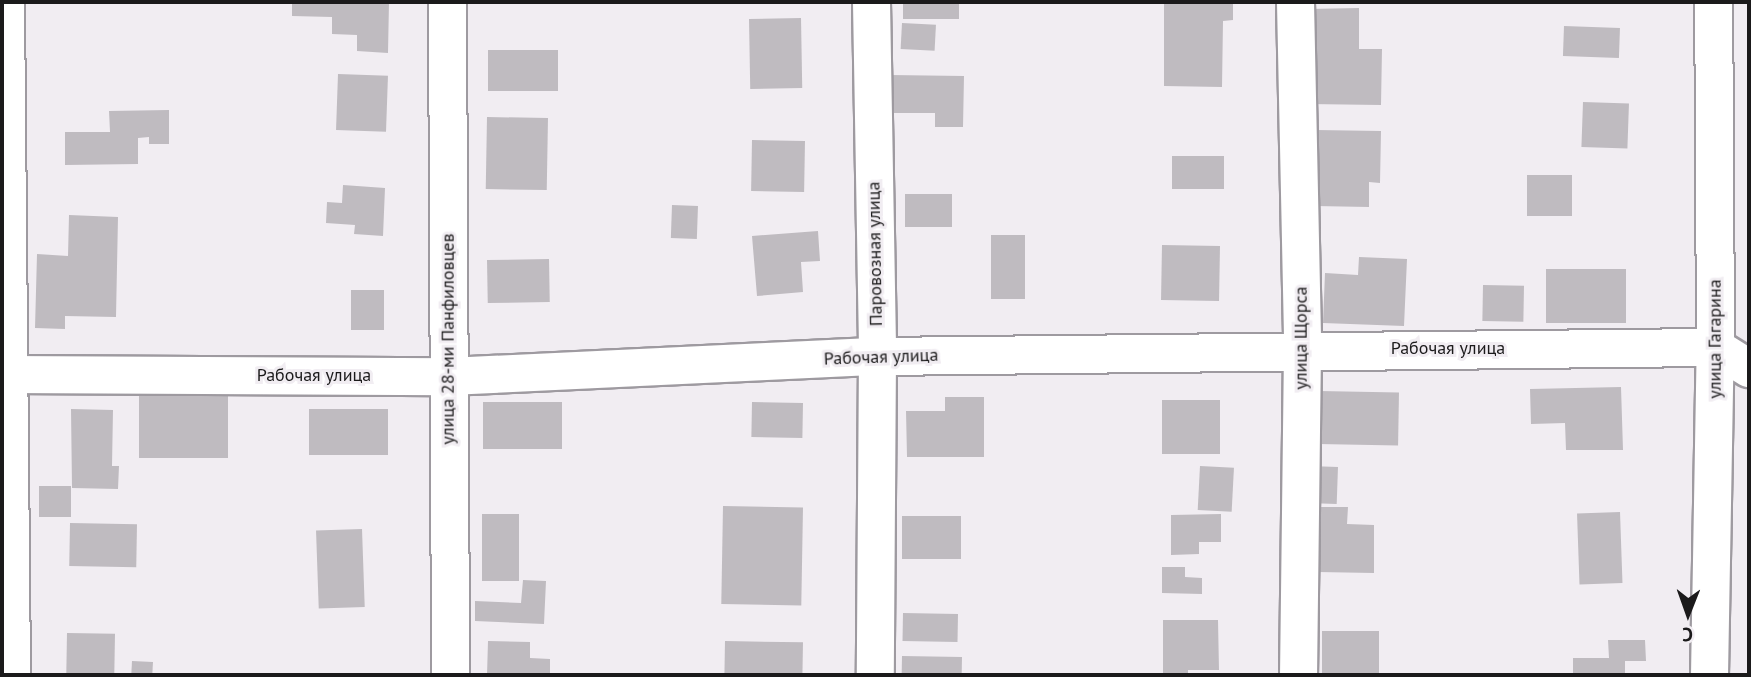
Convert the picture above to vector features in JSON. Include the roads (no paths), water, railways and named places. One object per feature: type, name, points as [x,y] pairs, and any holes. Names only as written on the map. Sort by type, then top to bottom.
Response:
[{"type":"street","points":[[5,2],[5,501],[11,675]]},
{"type":"street","name":"улица 28-ми Панфиловцев","points":[[447,2],[450,675]]},
{"type":"street","name":"Паровозная улица","points":[[871,2],[877,356],[875,675]]},
{"type":"street","name":"улица Щорса","points":[[1295,2],[1302,349],[1298,675]]},
{"type":"street","name":"улица Гагарина","points":[[1709,675],[1716,347],[1713,2]]},
{"type":"street","points":[[1716,347],[1749,368]]},
{"type":"street","name":"Рабочая улица","points":[[6,374],[448,376],[877,356],[1302,349],[1716,347]]}]
